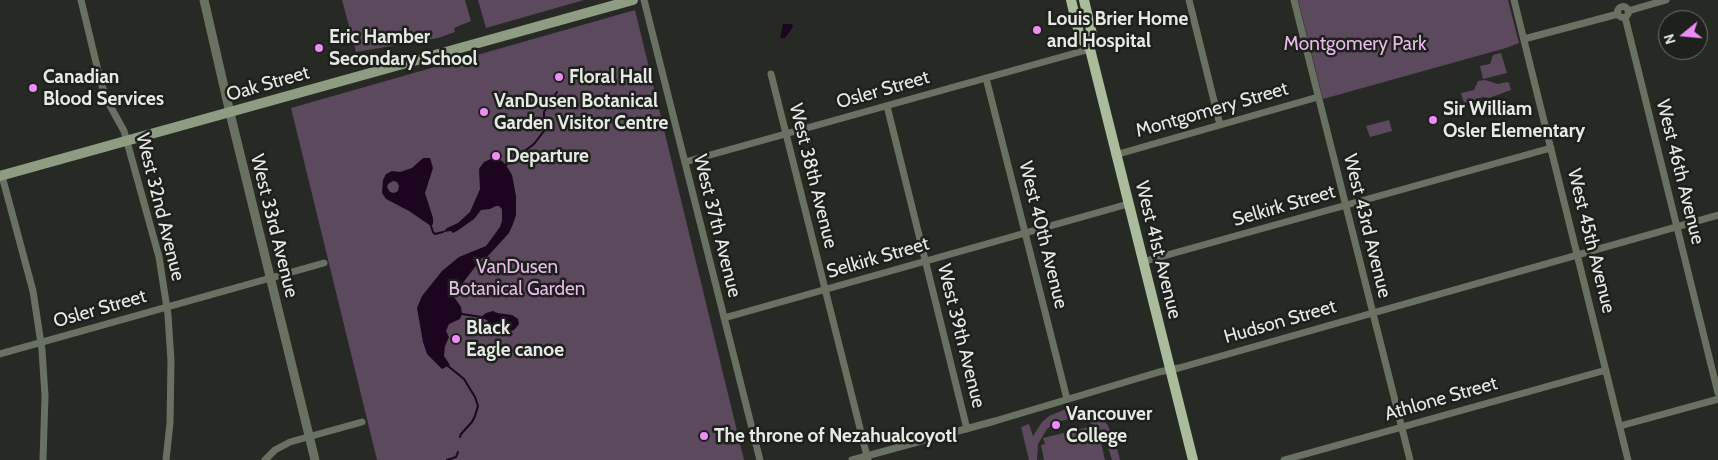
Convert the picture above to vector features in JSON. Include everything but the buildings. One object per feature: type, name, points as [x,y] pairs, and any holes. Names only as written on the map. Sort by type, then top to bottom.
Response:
[{"type":"main road","name":"Oak Street","points":[[1,176],[633,0]]},
{"type":"main road","name":"West 41st Avenue","points":[[1071,0],[1080,37],[1090,49]]},
{"type":"main road","name":"West 41st Avenue","points":[[1084,0],[1092,34],[1090,49],[1192,460]]},
{"type":"street","name":"West 32nd Avenue","points":[[81,0],[105,93],[124,131],[160,257],[167,307],[171,389],[166,460]]},
{"type":"street","name":"West 33rd Avenue","points":[[204,0],[314,460]]},
{"type":"street","name":"West 37th Avenue","points":[[644,0],[760,460]]},
{"type":"street","points":[[1189,0],[1220,125]]},
{"type":"street","name":"West 43rd Avenue","points":[[1294,0],[1410,460]]},
{"type":"street","name":"West 45th Avenue","points":[[1514,0],[1628,460]]},
{"type":"street","points":[[1524,39],[1623,10],[1666,0]]},
{"type":"street","name":"West 46th Avenue","points":[[1623,10],[1718,393]]},
{"type":"street","name":"Osler Street","points":[[685,162],[1090,49]]},
{"type":"street","name":"West 38th Avenue","points":[[771,74],[867,458]]},
{"type":"street","name":"West 40th Avenue","points":[[986,78],[1067,399]]},
{"type":"street","name":"Montgomery Street","points":[[1115,155],[1318,97]]},
{"type":"street","name":"West 39th Avenue","points":[[887,106],[967,428]]},
{"type":"street","name":"Selkirk Street","points":[[1142,262],[1551,148]]},
{"type":"street","points":[[1,176],[33,291],[41,343],[45,396],[43,460]]},
{"type":"street","name":"Selkirk Street","points":[[724,318],[1128,204]]},
{"type":"street","name":"Hudson Street","points":[[852,460],[867,458],[1170,369],[1718,215]]},
{"type":"street","name":"Osler Street","points":[[0,354],[324,263]]},
{"type":"street","name":"Athlone Street","points":[[1284,460],[1606,370]]},
{"type":"street","points":[[1620,426],[1718,399]]},
{"type":"street","points":[[265,460],[275,450],[290,442],[362,422]]},
{"type":"green space","points":[[342,0],[465,0],[471,21],[454,28],[455,32],[438,38],[356,52]]},
{"type":"green space","points":[[478,0],[584,0],[486,28]]},
{"type":"green space","name":"Montgomery Park","points":[[1298,0],[1508,0],[1519,43],[1323,99]]},
{"type":"green space","name":"VanDusen Botanical Garden","points":[[635,10],[744,460],[377,460],[291,108]]},
{"type":"green space","points":[[1501,53],[1507,73],[1483,79],[1480,66],[1490,64],[1493,55]]},
{"type":"green space","points":[[1485,80],[1498,84],[1507,82],[1511,90],[1489,98],[1483,97],[1464,103],[1461,93],[1474,90],[1478,81]]},
{"type":"green space","points":[[1389,120],[1392,131],[1370,137],[1366,126]]},
{"type":"green space","points":[[1075,408],[1092,413],[1107,424],[1115,441],[1120,460],[1112,460],[1105,438],[1098,428],[1089,422],[1073,418],[1056,422],[1047,429],[1038,444],[1037,460],[1029,460],[1021,427],[1029,424],[1033,436],[1042,422],[1049,416],[1066,409]]},
{"type":"green space","points":[[1092,426],[1093,431],[1098,430],[1105,460],[1044,460],[1041,445],[1045,444],[1043,438]]},
{"type":"shaded area","points":[[783,24],[792,24],[793,27],[785,38],[780,38]]},
{"type":"shaded area","points":[[423,158],[430,158],[433,168],[425,193],[433,218],[431,226],[409,211],[386,199],[382,193],[383,180],[386,174],[392,171],[400,172],[412,168]],"holes":[[[393,181],[397,182],[399,186],[398,191],[390,192],[387,187],[388,184]]]},
{"type":"shaded area","points":[[493,158],[502,161],[512,175],[516,196],[516,215],[509,233],[487,257],[482,258],[455,293],[454,297],[461,307],[462,314],[460,319],[449,324],[446,331],[449,337],[445,346],[444,356],[450,365],[442,369],[427,354],[417,308],[422,296],[442,271],[459,257],[486,246],[500,227],[502,209],[496,206],[481,210],[474,219],[453,233],[451,231],[443,232],[458,223],[470,212],[480,189],[479,169],[484,162]]},
{"type":"shaded area","points":[[493,311],[512,315],[518,319],[519,324],[514,330],[503,333],[499,332],[490,326],[487,320],[481,317]]},
{"type":"waterway","points":[[506,165],[534,144],[544,131],[544,112],[557,92]]},
{"type":"waterway","points":[[431,226],[435,234],[443,232]]},
{"type":"waterway","points":[[462,314],[481,317]]},
{"type":"waterway","points":[[448,366],[464,379],[478,406],[472,422],[460,437]]},
{"type":"waterway","points":[[447,460],[456,457],[458,452]]},
{"type":"place","name":"Louis Brier Home and Hospital","points":[[1037,30]]},
{"type":"place","name":"Eric Hamber Secondary School","points":[[319,48]]},
{"type":"place","name":"Floral Hall","points":[[559,77]]},
{"type":"place","name":"Canadian Blood Services","points":[[33,88]]},
{"type":"place","name":"VanDusen Botanical Garden Visitor Centre","points":[[484,112]]},
{"type":"place","name":"Sir William Osler Elementary","points":[[1433,120]]},
{"type":"place","name":"Departure","points":[[496,156]]},
{"type":"place","name":"Black Eagle canoe","points":[[456,339]]},
{"type":"place","name":"Vancouver College","points":[[1056,425]]},
{"type":"place","name":"The throne of Nezahualcoyotl","points":[[704,436]]}]
